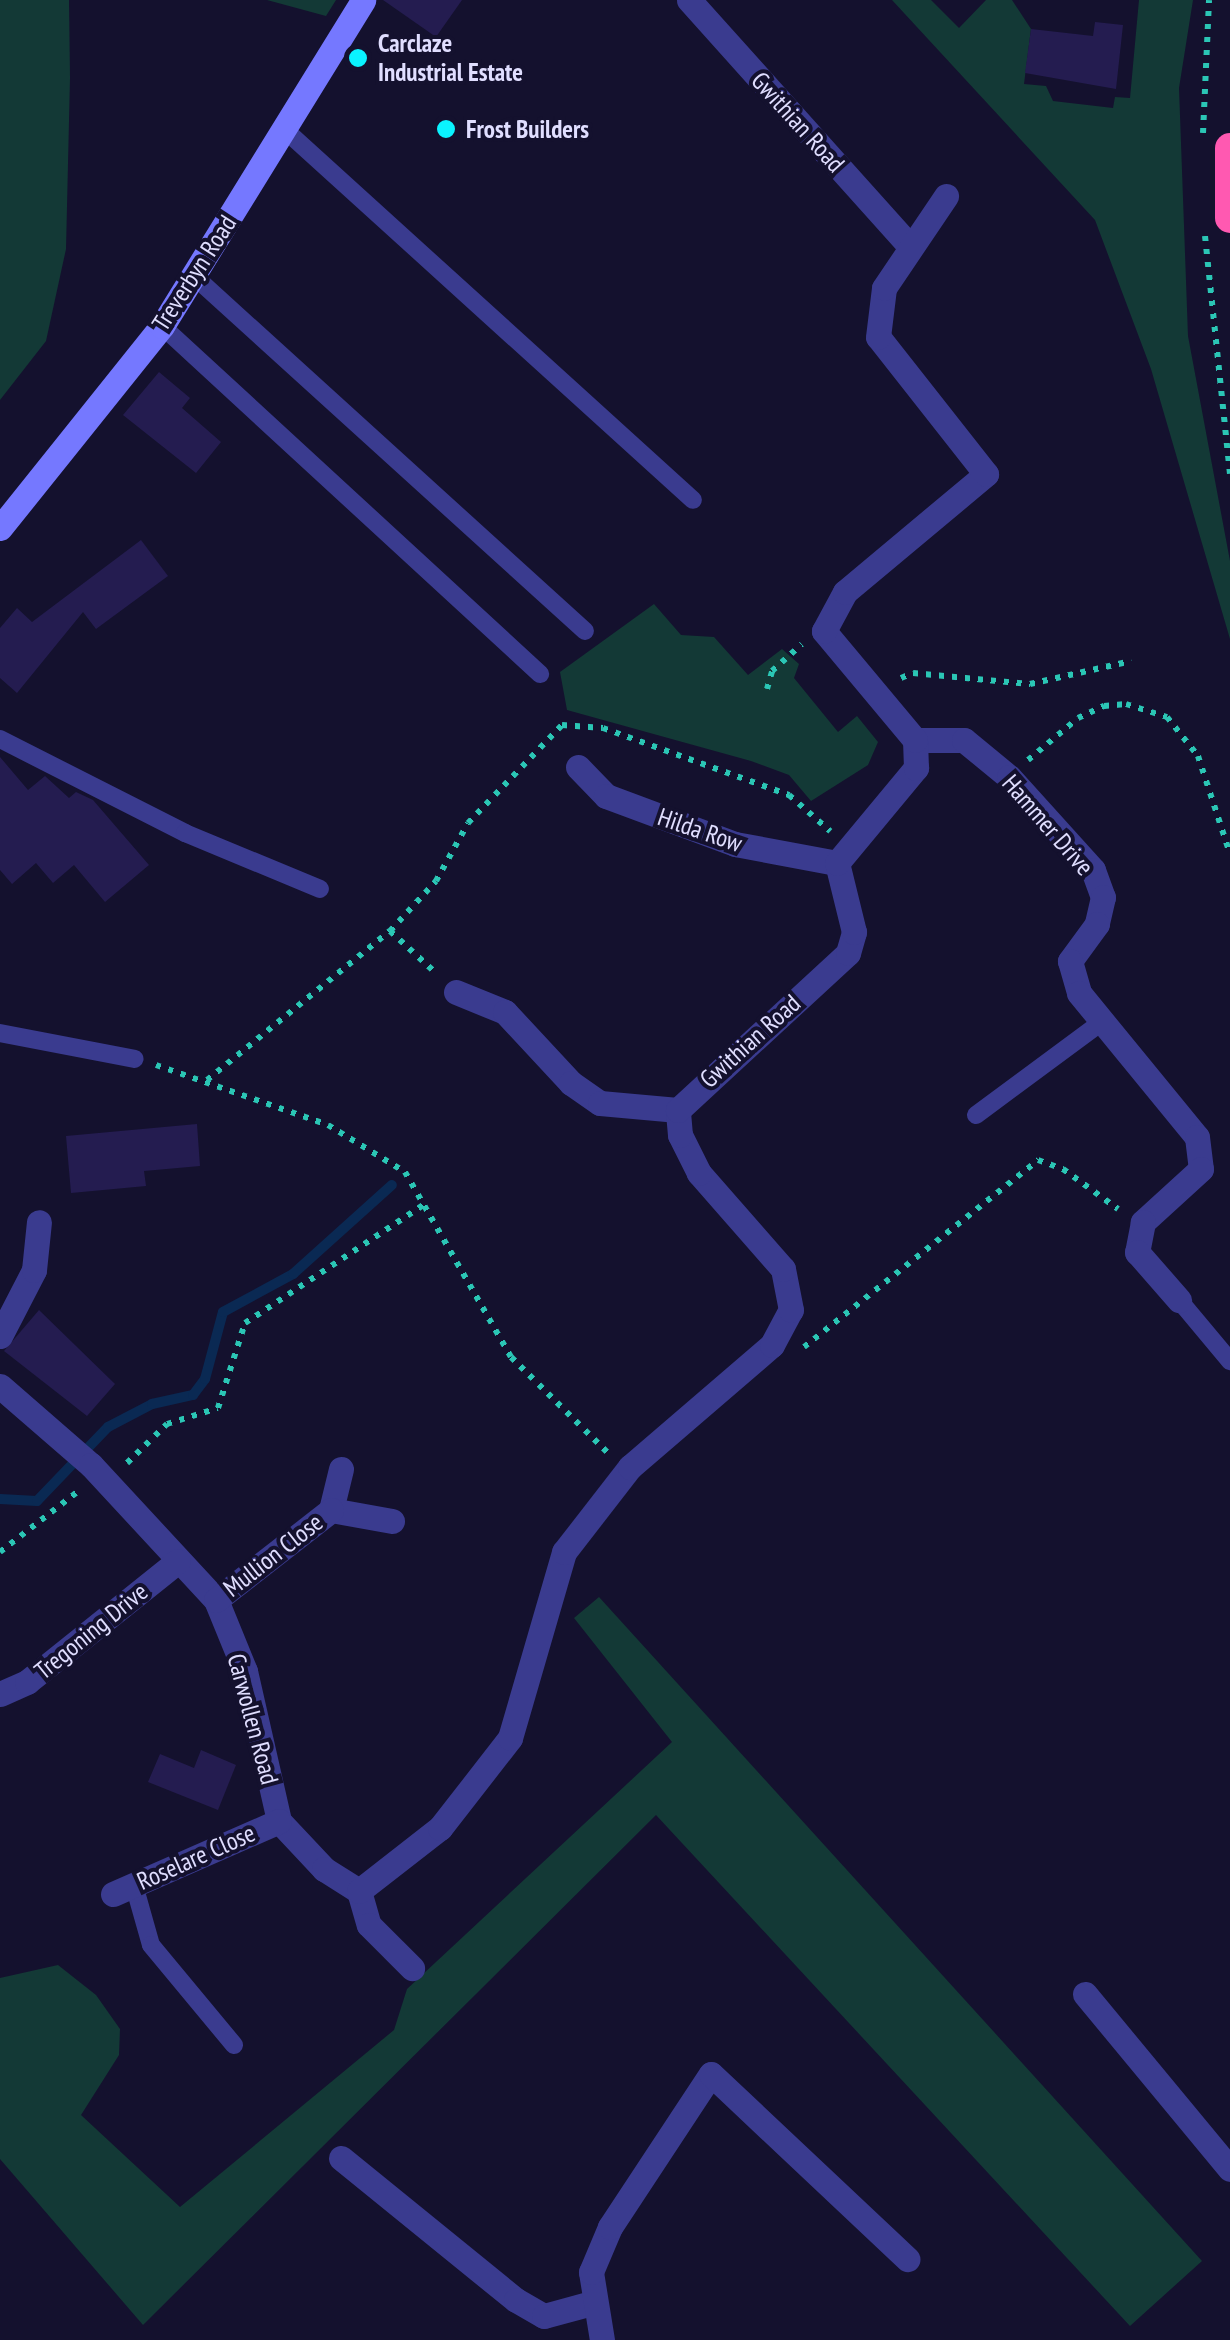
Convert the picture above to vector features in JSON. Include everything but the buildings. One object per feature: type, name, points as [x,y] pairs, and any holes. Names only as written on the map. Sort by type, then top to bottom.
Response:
[{"type":"highway","points":[[1230,148],[1230,218]]},
{"type":"street","name":"Treverbyn Road","points":[[0,528],[162,326],[363,0]]},
{"type":"street","name":"Gwithian Road","points":[[689,0],[908,244]]},
{"type":"street","points":[[837,863],[916,768],[915,740],[824,631],[846,592],[986,474],[878,337],[884,288],[908,244],[946,196]]},
{"type":"street","name":"Hammer Drive","points":[[915,740],[964,740],[1008,777],[1092,870],[1103,897],[1097,924],[1070,961],[1078,992],[1197,1137],[1200,1169],[1143,1222]]},
{"type":"street","name":"Hilda Row","points":[[578,767],[606,796],[734,844],[837,863]]},
{"type":"street","name":"Gwithian Road","points":[[359,1891],[440,1828],[510,1738],[564,1552],[630,1467],[772,1345],[791,1310],[783,1269],[699,1173],[680,1135],[678,1110],[848,954],[854,932],[837,863]]},
{"type":"street","points":[[456,992],[505,1012],[571,1083],[600,1103],[678,1110]]},
{"type":"street","points":[[0,1336],[34,1270],[40,1222]]},
{"type":"street","points":[[1143,1222],[1137,1252],[1179,1300]]},
{"type":"street","name":"Carwollen Road","points":[[0,1386],[88,1463],[216,1600],[245,1671],[279,1821],[324,1870],[359,1891]]},
{"type":"street","points":[[341,1469],[331,1510],[392,1521]]},
{"type":"street","name":"Mullion Close","points":[[216,1600],[331,1510]]},
{"type":"street","name":"Tregoning Drive","points":[[0,1694],[27,1682],[178,1561]]},
{"type":"street","name":"Roselare Close","points":[[124,1889],[279,1821]]},
{"type":"street","points":[[359,1891],[369,1925],[412,1968]]},
{"type":"street","points":[[1085,1994],[1230,2169]]},
{"type":"street","points":[[602,2340],[592,2303],[590,2272],[610,2227],[711,2074],[907,2258]]},
{"type":"street","points":[[341,2158],[516,2300],[544,2316],[592,2303]]},
{"type":"lane","points":[[284,130],[692,500]]},
{"type":"lane","points":[[194,276],[586,631]]},
{"type":"lane","points":[[162,326],[540,674]]},
{"type":"lane","points":[[0,739],[185,833],[320,888]]},
{"type":"lane","points":[[976,1114],[1103,1021]]},
{"type":"lane","points":[[0,1033],[135,1059]]},
{"type":"lane","points":[[1179,1300],[1230,1360]]},
{"type":"lane","points":[[124,1889],[151,1945],[234,2046]]},
{"type":"path","points":[[767,689],[784,658],[824,631]]},
{"type":"path","points":[[872,691],[913,672],[1030,684],[1131,661]]},
{"type":"path","points":[[1008,777],[1078,718],[1104,706],[1126,704],[1167,717],[1198,756],[1230,854]]},
{"type":"path","points":[[207,1080],[390,931],[456,992]]},
{"type":"path","points":[[135,1059],[207,1080],[328,1125],[405,1172],[428,1202],[511,1357],[586,1438],[630,1467]]},
{"type":"path","points":[[772,1345],[811,1347],[1038,1160],[1063,1168],[1091,1196],[1143,1222]]},
{"type":"path","points":[[0,1552],[88,1463],[130,1461],[167,1424],[218,1408],[245,1323],[428,1202]]},
{"type":"green space","points":[[0,0],[69,0],[70,78],[66,249],[46,341],[0,400]]},
{"type":"green space","points":[[267,0],[336,0],[326,16]]},
{"type":"green space","points":[[892,0],[931,0],[959,28],[986,0],[1012,0],[1031,29],[1024,84],[1046,86],[1053,101],[1113,108],[1115,97],[1130,98],[1139,0],[1193,0],[1179,88],[1188,336],[1230,561],[1230,639],[1151,369],[1095,220]]},
{"type":"green space","points":[[654,604],[681,635],[714,637],[748,675],[782,649],[799,664],[794,678],[838,732],[857,716],[878,742],[868,765],[811,801],[789,775],[567,710],[560,672]]},
{"type":"green space","points":[[599,1597],[1202,2261],[1130,2326],[656,1815],[143,2325],[0,2159],[0,1978],[58,1965],[96,1995],[120,2029],[119,2055],[81,2115],[180,2207],[394,2030],[407,1989],[672,1742],[574,1618]]},
{"type":"waterway","points":[[0,1499],[37,1501],[108,1427],[152,1404],[193,1395],[205,1379],[223,1312],[293,1274],[392,1185]]},
{"type":"place","name":"Carclaze Industrial Estate","points":[[358,58]]},
{"type":"place","name":"Frost Builders","points":[[446,129]]}]
